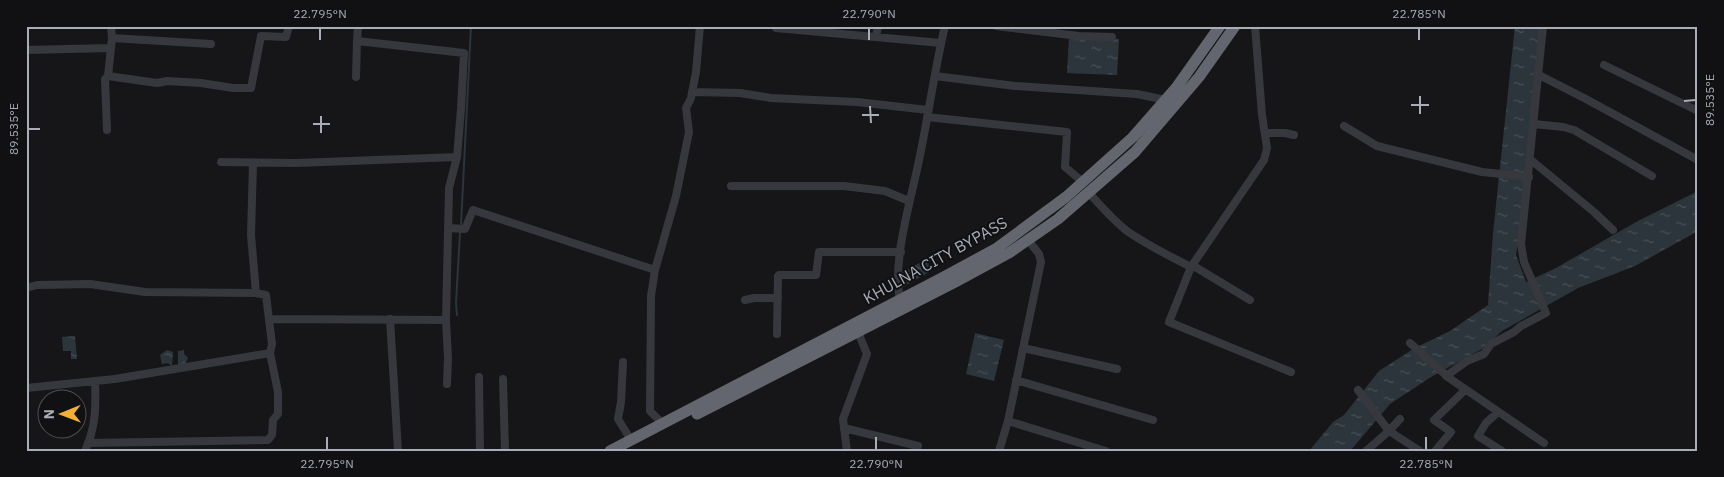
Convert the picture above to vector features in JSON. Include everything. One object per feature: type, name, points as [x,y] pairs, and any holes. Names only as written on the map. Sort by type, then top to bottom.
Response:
[{"type":"highway","name":"KHULNA CITY BYPASS","points":[[610,451],[997,248],[1066,197],[1133,137],[1176,88],[1220,26]]},
{"type":"highway","name":"KHULNA CITY BYPASS","points":[[627,451],[957,282],[1009,253],[1058,219],[1135,152],[1199,77],[1234,26]]},
{"type":"street","points":[[107,130],[106,79],[108,76],[112,38],[111,26]]},
{"type":"street","points":[[108,76],[157,83],[167,81],[251,88],[261,36],[286,37],[289,26]]},
{"type":"street","points":[[356,76],[358,26]]},
{"type":"street","points":[[663,424],[650,411],[651,296],[655,270],[676,196],[688,132],[686,108],[696,72],[700,26]]},
{"type":"street","points":[[776,26],[776,28],[823,29],[876,37],[941,43]]},
{"type":"street","points":[[876,37],[878,26]]},
{"type":"street","points":[[900,300],[898,289],[901,252],[909,201],[945,26]]},
{"type":"street","points":[[996,26],[1079,36],[1112,37]]},
{"type":"street","points":[[1255,26],[1262,115],[1266,133],[1267,148],[1264,160],[1192,266],[1169,322],[1291,372]]},
{"type":"street","points":[[1444,375],[1467,361],[1484,354],[1490,344],[1546,313],[1524,262],[1521,244],[1531,160],[1537,74],[1543,26]]},
{"type":"street","points":[[112,38],[211,44]]},
{"type":"street","points":[[357,41],[464,54],[457,157],[449,188],[446,320],[447,384]]},
{"type":"street","points":[[26,50],[110,48]]},
{"type":"street","points":[[1604,65],[1698,111]]},
{"type":"street","points":[[1537,74],[1698,160]]},
{"type":"street","points":[[934,76],[1014,86],[1137,94],[1166,100]]},
{"type":"street","points":[[692,92],[740,93],[771,98],[857,102],[1067,132],[1065,167],[1083,182]]},
{"type":"street","points":[[1534,124],[1574,130],[1652,176]]},
{"type":"street","points":[[1344,126],[1377,146],[1460,167],[1497,174],[1528,177]]},
{"type":"street","points":[[1266,133],[1294,135]]},
{"type":"street","points":[[221,162],[296,163],[457,157]]},
{"type":"street","points":[[1531,160],[1588,206],[1612,230]]},
{"type":"street","points":[[253,163],[251,235],[256,293]]},
{"type":"street","points":[[731,186],[844,186],[885,191],[909,201]]},
{"type":"street","points":[[1089,193],[1110,216],[1154,248],[1192,266],[1250,300]]},
{"type":"street","points":[[448,228],[465,229],[473,210],[655,270]]},
{"type":"street","points":[[999,451],[1008,421],[1041,262],[1040,257],[1028,240]]},
{"type":"street","points":[[777,334],[778,276],[816,275],[819,252],[901,252]]},
{"type":"street","points":[[26,288],[37,285],[90,284],[145,292],[256,293],[266,295],[272,344],[270,353],[278,392],[278,414],[273,420],[272,435],[268,440],[87,447],[96,410],[95,381]]},
{"type":"street","points":[[745,300],[778,298]]},
{"type":"street","points":[[269,319],[446,320]]},
{"type":"street","points":[[390,319],[398,451]]},
{"type":"street","points":[[847,451],[843,419],[844,412],[867,354],[858,332]]},
{"type":"street","points":[[1411,345],[1444,375],[1465,390],[1478,396],[1544,443]]},
{"type":"street","points":[[1023,348],[1117,368]]},
{"type":"street","points":[[26,388],[95,381],[270,353]]},
{"type":"street","points":[[623,362],[621,402],[618,419],[632,440]]},
{"type":"street","points":[[479,377],[480,451]]},
{"type":"street","points":[[504,379],[505,451]]},
{"type":"street","points":[[1016,380],[1153,420]]},
{"type":"street","points":[[1435,451],[1451,432],[1434,420],[1465,390]]},
{"type":"street","points":[[1359,392],[1389,431],[1420,451]]},
{"type":"street","points":[[1498,412],[1486,423],[1478,436],[1502,451]]},
{"type":"street","points":[[1366,451],[1400,419]]},
{"type":"street","points":[[1008,421],[1106,451]]},
{"type":"street","points":[[844,428],[918,446]]},
{"type":"water","points":[[1515,26],[1541,26],[1524,200],[1516,255],[1526,282],[1556,268],[1636,222],[1698,191],[1698,231],[1635,266],[1578,288],[1502,331],[1482,349],[1431,377],[1390,404],[1350,451],[1309,451],[1333,422],[1344,415],[1379,371],[1413,349],[1450,331],[1488,305],[1493,233]]},
{"type":"water","points":[[1069,37],[1119,39],[1117,75],[1067,73]]},
{"type":"water","points":[[927,259],[931,271],[903,287],[901,273]]},
{"type":"water","points":[[975,333],[1004,340],[994,381],[966,374]]},
{"type":"water","points":[[75,336],[77,359],[71,359],[71,351],[63,351],[62,337]]},
{"type":"water","points":[[167,350],[173,352],[172,366],[168,363],[162,364],[160,355]]},
{"type":"water","points":[[184,350],[184,354],[188,358],[184,366],[178,367],[178,351]]},
{"type":"waterway","points":[[461,224],[471,26]]},
{"type":"waterway","points":[[457,315],[460,232]]}]
